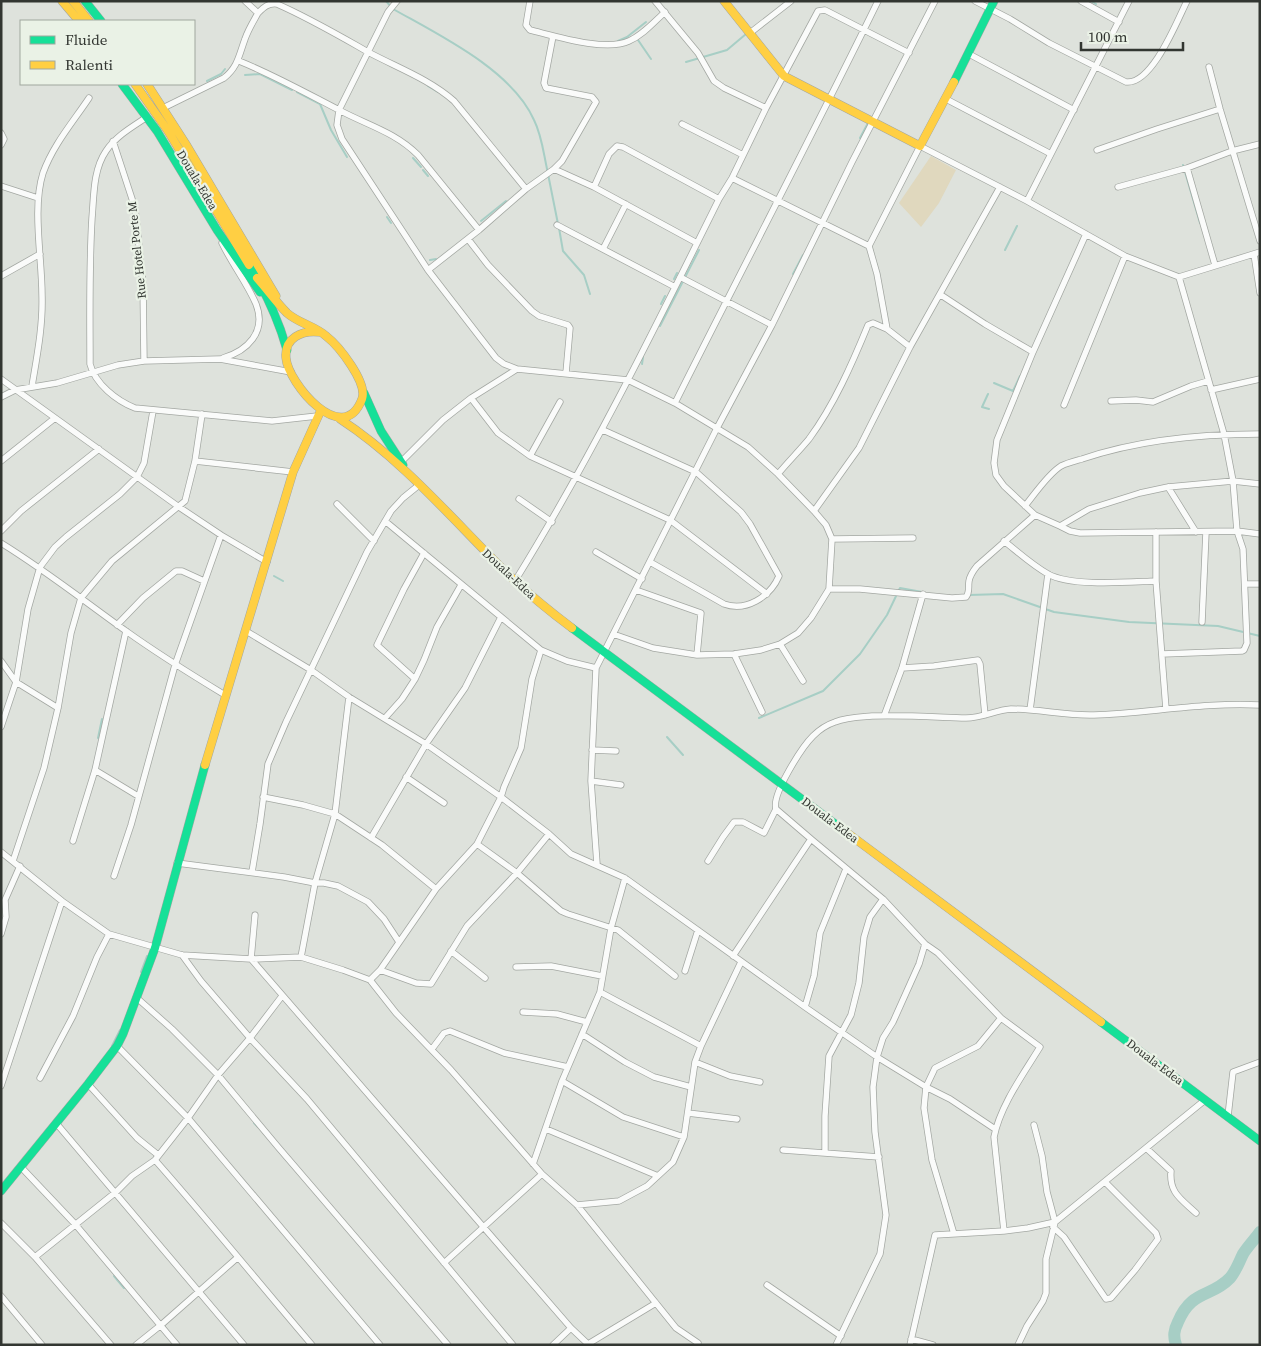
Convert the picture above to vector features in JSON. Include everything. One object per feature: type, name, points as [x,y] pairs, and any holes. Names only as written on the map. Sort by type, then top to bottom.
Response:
[{"type":"main road","points":[[62,1],[78,20]]},
{"type":"main road","points":[[73,1],[88,20]]},
{"type":"main road","points":[[85,1],[100,20]]},
{"type":"main road","points":[[724,1],[784,76],[920,146],[969,54],[994,1]]},
{"type":"main road","points":[[123,85],[174,158],[216,230],[272,308]]},
{"type":"main road","name":"Douala-Edea","points":[[136,85],[168,131],[257,278]]},
{"type":"main road","points":[[148,85],[282,307]]},
{"type":"main road","points":[[257,278],[295,319],[328,337],[360,379],[377,424],[417,484]]},
{"type":"main road","points":[[257,278],[283,335],[287,350],[286,360],[291,372],[319,413],[340,418],[366,436],[417,484]]},
{"type":"main road","points":[[287,350],[292,340],[303,331],[319,332]]},
{"type":"main road","points":[[340,418],[354,412],[360,404],[364,393]]},
{"type":"main road","points":[[1,1190],[117,1046],[137,998],[155,948],[177,863],[293,472],[319,413]]},
{"type":"main road","name":"Douala-Edea","points":[[417,484],[515,581],[554,614],[1260,1141]]},
{"type":"street","points":[[245,1],[258,14]]},
{"type":"street","points":[[397,1],[388,12],[339,110],[337,125],[342,139],[428,270],[496,358],[504,364],[517,369],[628,380],[675,403],[748,447],[778,474],[814,511],[826,525],[832,539],[829,589],[811,618],[798,633],[780,644],[761,650],[734,654],[697,656],[653,648],[612,634]]},
{"type":"street","points":[[530,1],[527,28],[578,42],[614,45],[628,42],[640,35],[665,12]]},
{"type":"street","points":[[655,1],[698,53],[714,81],[724,88],[766,108]]},
{"type":"street","points":[[750,33],[792,1]]},
{"type":"street","points":[[675,403],[878,1]]},
{"type":"street","points":[[597,864],[591,781],[596,668],[935,1]]},
{"type":"street","points":[[975,1],[1010,19],[1049,43],[1126,82],[1136,80],[1151,68],[1162,52],[1187,1]]},
{"type":"street","points":[[1081,1],[1119,22]]},
{"type":"street","points":[[1027,201],[1130,1]]},
{"type":"street","points":[[163,108],[224,78],[232,72],[239,61],[250,28],[258,14],[264,7],[277,4],[313,20],[369,52],[429,82],[444,92],[454,101],[526,189]]},
{"type":"street","points":[[515,581],[552,522],[603,430],[719,199],[732,178],[766,108],[818,11],[825,10],[909,53]]},
{"type":"street","points":[[428,270],[562,161],[596,102],[592,97],[546,88],[544,83],[553,36]]},
{"type":"street","points":[[969,54],[1074,110]]},
{"type":"street","points":[[239,61],[268,73],[407,144],[479,230]]},
{"type":"street","points":[[1209,67],[1232,151],[1260,241]]},
{"type":"street","points":[[32,386],[42,327],[38,198],[43,173],[55,147],[89,98]]},
{"type":"street","points":[[946,99],[1051,154]]},
{"type":"street","points":[[1097,150],[1220,109]]},
{"type":"street","points":[[147,117],[113,141],[98,166],[94,188],[90,250],[90,364],[92,373],[106,389],[128,405],[153,410],[272,421],[319,413]]},
{"type":"street","points":[[682,124],[743,155]]},
{"type":"street","points":[[1,133],[4,139],[1,145]]},
{"type":"street","name":"Rue Hotel Porte M","points":[[113,141],[135,208],[143,284],[144,361]]},
{"type":"street","points":[[1118,187],[1186,168],[1232,151],[1260,144]]},
{"type":"street","points":[[594,187],[609,154],[614,147],[618,146],[719,199]]},
{"type":"street","points":[[868,246],[920,146],[1027,201],[1126,256],[1179,278],[1257,253],[1260,294]]},
{"type":"street","points":[[1186,168],[1215,265]]},
{"type":"street","points":[[554,169],[594,187],[697,243]]},
{"type":"street","points":[[732,178],[868,246],[877,274],[887,329]]},
{"type":"street","points":[[814,511],[859,448],[910,347],[941,295],[1000,187]]},
{"type":"street","points":[[2,188],[38,198]]},
{"type":"street","points":[[604,249],[626,204]]},
{"type":"street","points":[[557,225],[675,287]]},
{"type":"street","points":[[216,230],[256,304],[259,319],[258,327],[251,343],[238,353],[220,359]]},
{"type":"street","points":[[1086,234],[1033,352],[997,440],[994,463],[996,475],[1004,486],[1035,515],[1070,531],[1080,533],[1238,531],[1260,534]]},
{"type":"street","points":[[468,238],[498,276],[532,311],[539,316],[564,323],[570,328],[566,374]]},
{"type":"street","points":[[3,272],[40,254]]},
{"type":"street","points":[[1064,405],[1126,256]]},
{"type":"street","points":[[680,276],[772,325]]},
{"type":"street","points":[[1162,654],[1244,650],[1247,643],[1246,584],[1243,549],[1238,531],[1233,481],[1224,434],[1179,278]]},
{"type":"street","points":[[941,295],[1033,352]]},
{"type":"street","points":[[778,474],[809,438],[827,410],[858,351],[868,325],[873,323],[887,329],[910,347]]},
{"type":"street","points":[[1,397],[14,390],[57,383],[118,365],[144,361],[220,359],[291,372]]},
{"type":"street","points":[[401,462],[443,420],[471,398],[517,369]]},
{"type":"street","points":[[1212,390],[1260,379]]},
{"type":"street","points":[[1,380],[180,507],[221,535],[267,562]]},
{"type":"street","points":[[1111,401],[1158,401],[1191,386],[1208,381]]},
{"type":"street","points":[[471,398],[498,433],[530,456],[670,520],[767,594]]},
{"type":"street","points":[[530,456],[560,402]]},
{"type":"street","points":[[1,727],[16,682],[28,610],[40,567],[60,542],[120,494],[137,477],[144,463],[153,410]]},
{"type":"street","points":[[14,861],[44,768],[58,708],[71,632],[81,598],[112,561],[185,501],[195,461],[202,414]]},
{"type":"street","points":[[1,461],[55,418]]},
{"type":"street","points":[[603,430],[696,472],[741,512],[778,571],[779,576],[767,594],[755,602],[732,607],[650,562]]},
{"type":"street","points":[[1025,506],[1061,466],[1102,452],[1132,446],[1224,434],[1260,434]]},
{"type":"street","points":[[1,531],[21,510],[99,449]]},
{"type":"street","points":[[195,461],[293,472]]},
{"type":"street","points":[[1060,526],[1089,510],[1140,493],[1168,487],[1233,481],[1260,484]]},
{"type":"street","points":[[252,872],[268,764],[311,670],[374,541],[398,504],[417,484]]},
{"type":"street","points":[[1168,487],[1196,532]]},
{"type":"street","points":[[519,499],[552,522]]},
{"type":"street","points":[[337,504],[374,541]]},
{"type":"street","points":[[829,589],[860,589],[952,598],[966,597],[969,593],[969,581],[972,573],[1004,541],[1035,515]]},
{"type":"street","points":[[386,522],[542,650],[567,661],[596,668]]},
{"type":"street","points":[[1156,532],[1156,581],[1166,709]]},
{"type":"street","points":[[1202,622],[1206,532]]},
{"type":"street","points":[[114,876],[131,825],[175,665],[221,535]]},
{"type":"street","points":[[832,539],[913,538]]},
{"type":"street","points":[[1004,541],[1048,574],[1065,580],[1101,582],[1156,581]]},
{"type":"street","points":[[1,543],[40,567],[126,632],[175,665],[226,695]]},
{"type":"street","points":[[596,552],[642,579]]},
{"type":"street","points":[[415,679],[377,645],[404,588],[424,553]]},
{"type":"street","points":[[117,624],[143,598],[176,571],[182,571],[204,581]]},
{"type":"street","points":[[1030,710],[1048,574]]},
{"type":"street","points":[[1246,584],[1260,584]]},
{"type":"street","points":[[385,718],[402,699],[415,679],[436,627],[462,585]]},
{"type":"street","points":[[636,590],[701,613],[697,656]]},
{"type":"street","points":[[884,716],[902,668],[923,594]]},
{"type":"street","points":[[371,838],[426,744],[465,688],[501,617]]},
{"type":"street","points":[[246,631],[311,670],[426,744],[501,797],[549,834],[571,854],[625,878],[877,1057],[926,1087],[950,1099],[995,1129]]},
{"type":"street","points":[[73,841],[95,770],[126,632]]},
{"type":"street","points":[[780,644],[803,681]]},
{"type":"street","points":[[370,980],[380,970],[436,889],[476,844],[501,797],[521,748],[532,679],[542,650]]},
{"type":"street","points":[[734,654],[762,712]]},
{"type":"street","points":[[902,668],[978,660],[986,715]]},
{"type":"street","points":[[1,661],[16,682],[58,708]]},
{"type":"street","points":[[301,958],[315,883],[335,814],[349,696]]},
{"type":"street","points":[[708,861],[722,837],[734,822],[743,822],[764,833],[776,809],[775,802],[782,785],[802,750],[812,737],[824,727],[836,721],[850,718],[884,716],[970,718],[1006,709],[1075,715],[1219,705],[1260,705]]},
{"type":"street","points":[[592,750],[616,751]]},
{"type":"street","points":[[95,770],[138,796]]},
{"type":"street","points":[[406,777],[444,803]]},
{"type":"street","points":[[591,781],[621,785]]},
{"type":"street","points":[[263,797],[293,802],[335,814],[402,860],[436,889]]},
{"type":"street","points":[[776,809],[883,899],[925,944],[938,953],[1001,1018],[1040,1046],[1013,1092],[995,1129],[994,1137],[1004,1232]]},
{"type":"street","points":[[380,970],[416,983],[431,984],[473,919],[518,873],[549,834]]},
{"type":"street","points":[[734,956],[811,839]]},
{"type":"street","points":[[476,844],[518,873],[561,911],[618,930],[675,976]]},
{"type":"street","points":[[1,852],[62,901],[109,934],[182,955],[251,959],[301,958],[370,980],[396,1013],[432,1049],[542,1174],[577,1205],[676,1328],[698,1343]]},
{"type":"street","points":[[177,863],[252,872],[315,883],[324,882],[338,886],[364,899],[384,919],[399,942]]},
{"type":"street","points":[[1,934],[6,917],[5,900],[20,866]]},
{"type":"street","points":[[805,1007],[814,976],[820,933],[846,869]]},
{"type":"street","points":[[533,1164],[562,1081],[600,992],[611,928],[625,878]]},
{"type":"street","points":[[825,1153],[828,1063],[851,1015],[860,983],[864,937],[870,918],[883,899]]},
{"type":"street","points":[[1,1086],[3,1075],[62,901]]},
{"type":"street","points":[[255,915],[251,959],[571,1328],[588,1344],[656,1304]]},
{"type":"street","points":[[685,971],[698,930]]},
{"type":"street","points":[[40,1078],[73,1016],[97,957],[109,934]]},
{"type":"street","points":[[836,1345],[880,1254],[886,1215],[875,1132],[873,1087],[877,1057],[883,1038],[893,1022],[919,964],[925,944]]},
{"type":"street","points":[[451,951],[484,978]]},
{"type":"street","points":[[182,955],[201,981],[307,1100],[513,1345]]},
{"type":"street","points":[[577,1205],[619,1201],[648,1186],[673,1162],[684,1137],[695,1062],[742,962]]},
{"type":"street","points":[[516,967],[551,966],[602,976]]},
{"type":"street","points":[[600,992],[701,1046]]},
{"type":"street","points":[[35,1256],[116,1192],[132,1176],[157,1158],[188,1118],[218,1074],[250,1038],[282,996]]},
{"type":"street","points":[[137,998],[218,1074],[448,1345]]},
{"type":"street","points":[[523,1012],[557,1014],[587,1022]]},
{"type":"street","points":[[954,1234],[932,1160],[924,1108],[926,1087],[935,1068],[978,1046],[1001,1018]]},
{"type":"street","points":[[432,1049],[444,1033],[450,1031],[504,1053],[568,1067]]},
{"type":"street","points":[[582,1034],[654,1078],[691,1087]]},
{"type":"street","points":[[117,1046],[188,1118],[380,1345]]},
{"type":"street","points":[[695,1062],[730,1076],[760,1082]]},
{"type":"street","points":[[1228,1116],[1233,1072],[1260,1062]]},
{"type":"street","points":[[562,1081],[623,1117],[684,1137]]},
{"type":"street","points":[[88,1084],[157,1158],[237,1258],[312,1345]]},
{"type":"street","points":[[933,1345],[911,1342],[935,1235],[1004,1232],[1054,1225],[1206,1099]]},
{"type":"street","points":[[688,1113],[737,1119]]},
{"type":"street","points":[[56,1123],[244,1345]]},
{"type":"street","points":[[1018,1345],[1026,1326],[1043,1301],[1046,1293],[1046,1259],[1054,1225],[1042,1156],[1034,1125]]},
{"type":"street","points":[[546,1129],[658,1176]]},
{"type":"street","points":[[1146,1148],[1171,1171],[1170,1183],[1173,1191],[1196,1213]]},
{"type":"street","points":[[783,1150],[879,1158]]},
{"type":"street","points":[[21,1167],[75,1224],[177,1345]]},
{"type":"street","points":[[444,1263],[542,1174]]},
{"type":"street","points":[[1054,1225],[1106,1299],[1111,1298],[1158,1239],[1156,1233],[1105,1182]]},
{"type":"street","points":[[1,1223],[35,1256],[111,1345]]},
{"type":"street","points":[[136,1345],[161,1326],[237,1258]]},
{"type":"street","points":[[767,1285],[841,1336]]},
{"type":"street","points":[[1,1296],[42,1345]]},
{"type":"street","points":[[553,1345],[571,1328]]},
{"type":"shaded area","points":[[931,156],[956,170],[939,203],[921,227],[899,203]]},
{"type":"waterway","points":[[386,1],[393,9],[452,42],[492,70],[524,102],[540,136],[558,224]]},
{"type":"waterway","points":[[1091,1],[1096,4]]},
{"type":"waterway","points":[[618,41],[627,37],[646,22]]},
{"type":"waterway","points":[[686,62],[727,50],[746,34]]},
{"type":"waterway","points":[[638,40],[651,59]]},
{"type":"waterway","points":[[207,81],[221,74],[225,69]]},
{"type":"waterway","points":[[245,75],[260,74],[292,90]]},
{"type":"waterway","points":[[428,86],[438,92]]},
{"type":"waterway","points":[[297,92],[320,104],[331,130],[347,157]]},
{"type":"waterway","points":[[860,138],[868,123]]},
{"type":"waterway","points":[[413,158],[421,167]]},
{"type":"waterway","points":[[1183,165],[1200,223]]},
{"type":"waterway","points":[[423,170],[428,176]]},
{"type":"waterway","points":[[481,221],[506,201]]},
{"type":"waterway","points":[[387,217],[391,223]]},
{"type":"waterway","points":[[1005,250],[1017,226]]},
{"type":"waterway","points":[[559,228],[563,251],[584,275],[590,294]]},
{"type":"waterway","points":[[660,326],[699,250]]},
{"type":"waterway","points":[[793,274],[803,255]]},
{"type":"waterway","points":[[430,260],[436,259]]},
{"type":"waterway","points":[[674,279],[677,273]]},
{"type":"waterway","points":[[661,304],[665,296]]},
{"type":"waterway","points":[[642,364],[643,357]]},
{"type":"waterway","points":[[994,383],[1013,391],[1020,376]]},
{"type":"waterway","points":[[988,394],[982,407],[989,409]]},
{"type":"waterway","points":[[274,576],[283,581]]},
{"type":"waterway","points":[[899,590],[900,588],[922,592]]},
{"type":"waterway","points":[[759,718],[823,691],[860,654],[887,615],[897,594]]},
{"type":"waterway","points":[[969,595],[1003,594],[1054,612],[1129,622],[1218,626],[1260,636]]},
{"type":"waterway","points":[[98,738],[102,719]]},
{"type":"waterway","points":[[667,737],[683,755]]},
{"type":"waterway","points":[[141,972],[147,956]]},
{"type":"waterway","points":[[112,1046],[120,1030]]},
{"type":"waterway","points":[[254,1123],[258,1127]]},
{"type":"waterway","points":[[1176,1345],[1174,1339],[1175,1330],[1183,1311],[1196,1299],[1216,1289],[1230,1278],[1243,1254],[1260,1232]]},
{"type":"waterway","points":[[114,1276],[124,1288]]},
{"type":"traffic: fast","points":[[85,1],[100,20]]},
{"type":"traffic: fast","points":[[954,82],[994,1]]},
{"type":"traffic: fast","points":[[123,85],[157,131],[217,230],[260,292]]},
{"type":"traffic: fast","points":[[249,265],[271,306],[287,350]]},
{"type":"traffic: fast","points":[[364,393],[381,431],[403,465]]},
{"type":"traffic: fast","points":[[572,628],[838,826]]},
{"type":"traffic: fast","points":[[1,1191],[88,1084],[117,1046],[123,1034],[155,948],[205,765]]},
{"type":"traffic: fast","points":[[1101,1022],[1260,1141]]},
{"type":"traffic: slow","points":[[62,1],[78,20]]},
{"type":"traffic: slow","points":[[73,1],[88,20]]},
{"type":"traffic: slow","points":[[724,1],[784,76],[920,146],[954,82]]},
{"type":"traffic: slow","points":[[136,85],[168,131],[249,265]]},
{"type":"traffic: slow","points":[[148,85],[187,146],[276,296]]},
{"type":"traffic: slow","points":[[257,278],[287,313],[326,336],[351,365],[361,384],[362,399],[353,413],[342,417],[330,415],[318,407],[306,395],[296,382],[286,358],[286,351],[291,340],[306,332],[319,332]]},
{"type":"traffic: slow","points":[[205,765],[293,472],[321,410]]},
{"type":"traffic: slow","points":[[340,419],[364,436],[409,474],[513,579],[572,628]]},
{"type":"traffic: slow","points":[[838,826],[1101,1022]]}]
